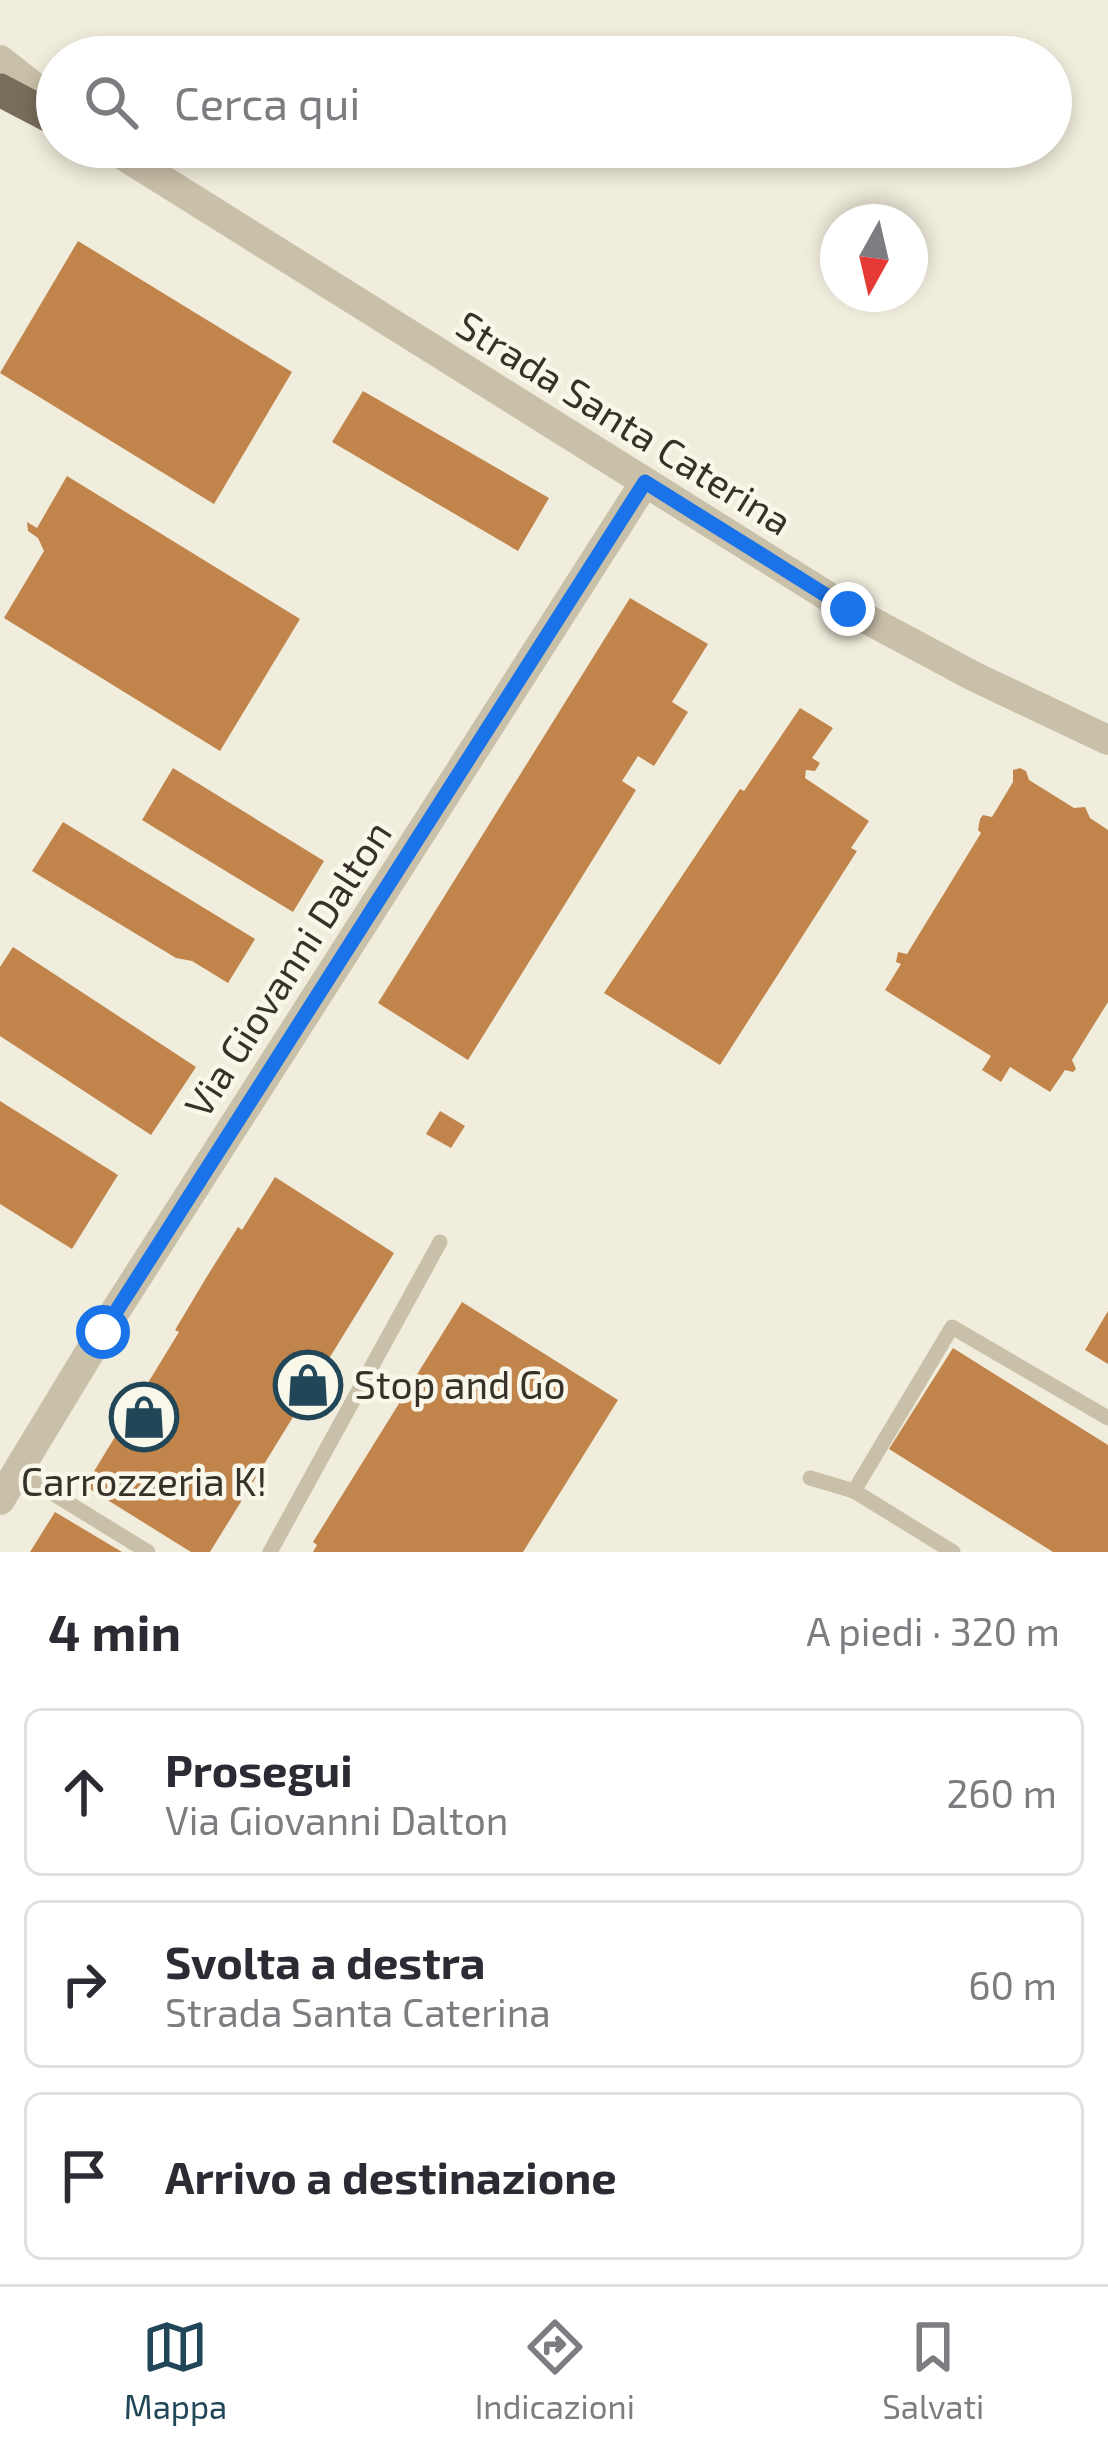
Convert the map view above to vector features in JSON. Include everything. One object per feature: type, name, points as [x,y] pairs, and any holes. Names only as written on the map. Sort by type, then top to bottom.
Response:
[{"type":"main road","points":[[0,90],[36,109]]},
{"type":"street","points":[[0,60],[36,88]]},
{"type":"street","name":"Strada Santa Caterina","points":[[144,168],[848,609],[1108,740]]},
{"type":"street","name":"Via Giovanni Dalton","points":[[0,1500],[645,482]]},
{"type":"lane","points":[[270,1552],[440,1242]]},
{"type":"lane","points":[[854,1491],[952,1327],[1108,1418]]},
{"type":"lane","points":[[18,1472],[148,1552]]},
{"type":"lane","points":[[810,1478],[854,1491],[952,1552]]},
{"type":"building","points":[[78,241],[292,372],[214,504],[0,373]]},
{"type":"building","points":[[363,391],[549,498],[518,551],[332,442]]},
{"type":"building","points":[[67,476],[300,619],[220,751],[4,618],[44,551],[28,531],[27,522],[37,528]]},
{"type":"building","points":[[630,598],[708,644],[672,702],[688,712],[654,766],[638,756],[622,781],[636,790],[468,1060],[378,1003]]},
{"type":"building","points":[[800,708],[833,728],[812,758],[820,763],[815,771],[806,770],[805,778],[869,821],[851,848],[857,851],[720,1065],[604,993]]},
{"type":"building","points":[[173,768],[324,861],[293,912],[142,820]]},
{"type":"building","points":[[1020,768],[1029,780],[1074,808],[1085,807],[1090,818],[1108,830],[1108,1002],[1072,1060],[1076,1069],[1065,1070],[1050,1092],[1010,1067],[1001,1082],[982,1070],[991,1056],[885,990],[901,964],[896,962],[898,952],[907,954],[981,833],[980,819],[992,817],[1013,782],[1013,770]]},
{"type":"building","points":[[63,822],[255,939],[228,983],[192,961],[176,958],[32,871]]},
{"type":"building","points":[[13,947],[196,1067],[151,1135],[0,1036],[0,967]]},
{"type":"building","points":[[0,1101],[118,1175],[72,1249],[0,1204]]},
{"type":"building","points":[[440,1111],[465,1126],[451,1148],[426,1134]]},
{"type":"building","points":[[275,1177],[394,1253],[210,1552],[191,1552],[85,1486],[179,1332],[175,1330],[206,1278]]},
{"type":"building","points":[[462,1302],[618,1400],[523,1552],[313,1552],[317,1545],[313,1542]]},
{"type":"building","points":[[1108,1311],[1108,1364],[1085,1350]]},
{"type":"building","points":[[953,1348],[1108,1445],[1108,1552],[1053,1552],[889,1449]]},
{"type":"building","points":[[55,1512],[122,1552],[30,1552]]},
{"type":"place","name":"Stop and Go","points":[[308,1385]]},
{"type":"place","name":"Carrozzeria K!","points":[[144,1417]]},
{"type":"route","points":[[103,1332],[645,482],[848,609]]}]
